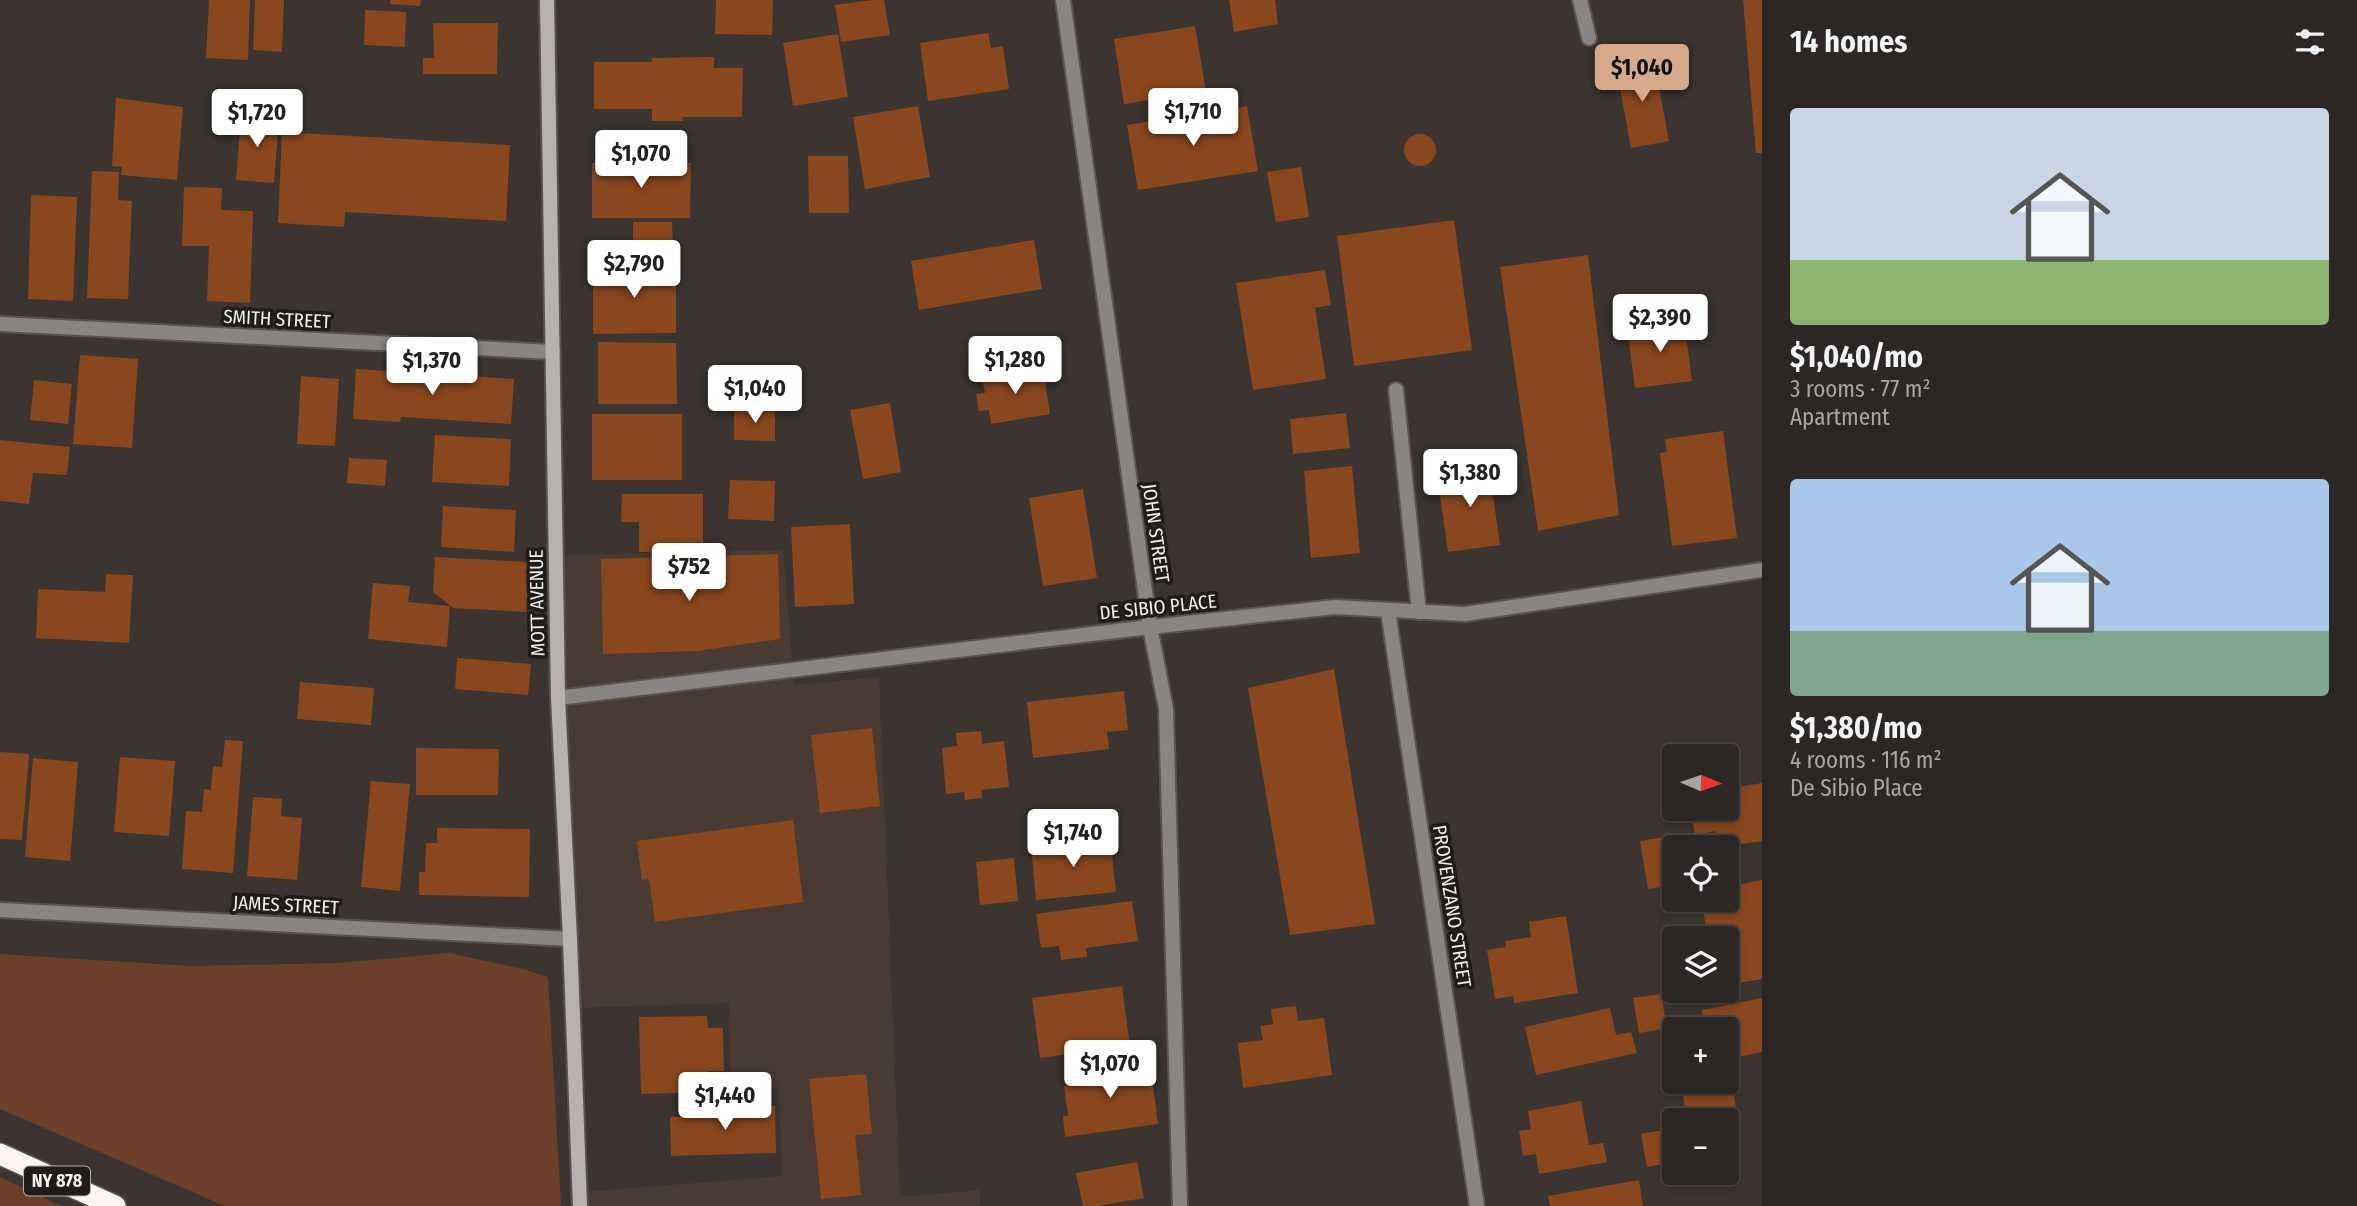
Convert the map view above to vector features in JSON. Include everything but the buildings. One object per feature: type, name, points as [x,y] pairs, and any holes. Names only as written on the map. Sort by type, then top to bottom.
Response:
[{"type":"highway","name":"NY 878","points":[[0,1154],[115,1206]]},
{"type":"street","name":"MOTT AVENUE","points":[[547,0],[558,698],[580,1206]]},
{"type":"street","name":"JOHN STREET","points":[[1063,0],[1150,627],[1166,709],[1180,1206]]},
{"type":"street","points":[[1580,0],[1589,38]]},
{"type":"street","name":"SMITH STREET","points":[[0,324],[553,352]]},
{"type":"street","points":[[1396,390],[1419,612]]},
{"type":"street","name":"DE SIBIO PLACE","points":[[558,698],[1335,607],[1465,614],[1762,570]]},
{"type":"street","name":"PROVENZANO STREET","points":[[1388,611],[1477,1206]]},
{"type":"street","name":"JAMES STREET","points":[[0,910],[570,939]]},
{"type":"shaded area","points":[[783,550],[794,685],[879,677],[900,1197],[980,1190],[980,1206],[583,1206],[582,1192],[782,1176],[779,1089],[731,1089],[729,1003],[575,1008],[562,555]]},
{"type":"shaded area","points":[[449,953],[548,977],[561,1206],[225,1206],[0,1109],[0,954],[190,966],[338,963]]},
{"type":"shaded area","points":[[0,1177],[61,1206],[0,1206]]}]
